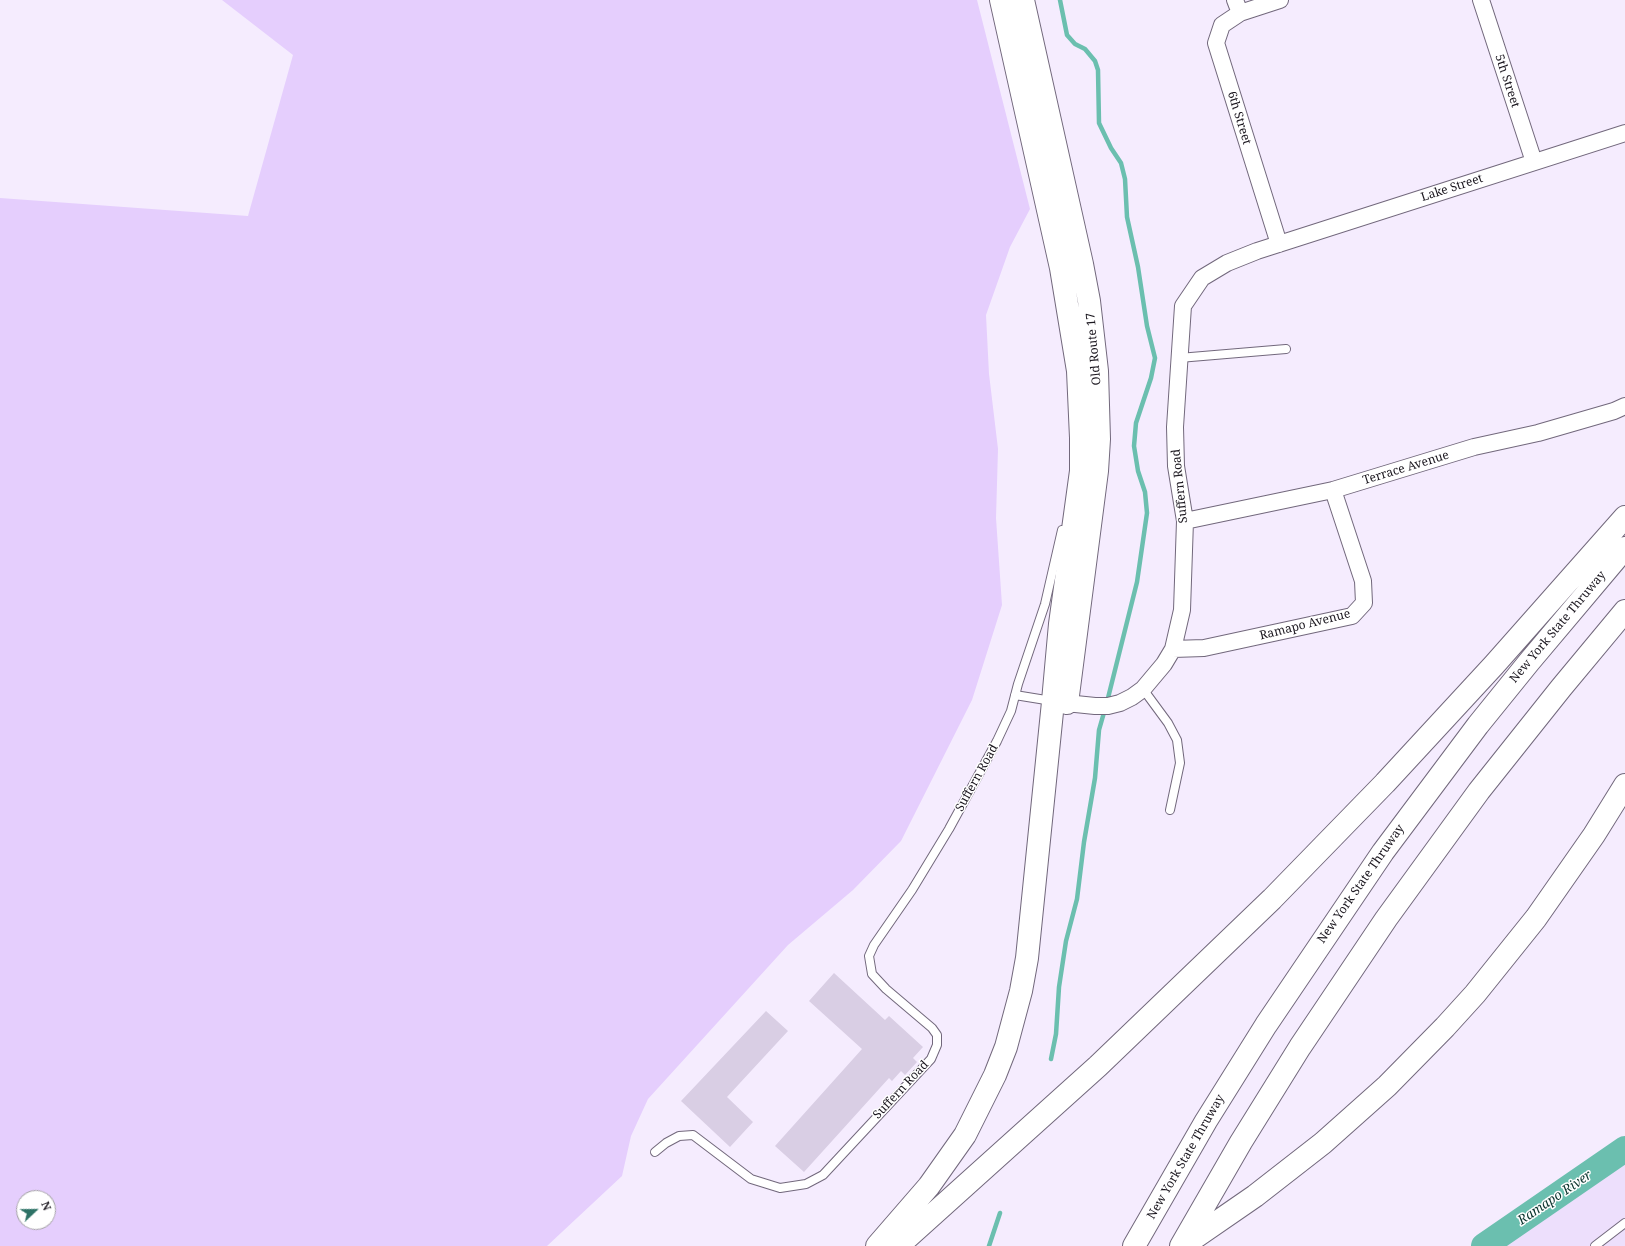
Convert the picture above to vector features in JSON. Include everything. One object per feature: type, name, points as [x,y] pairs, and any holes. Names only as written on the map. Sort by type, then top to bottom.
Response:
[{"type":"main road","name":"Old Route 17","points":[[1001,0],[1068,302],[1078,371],[1081,471],[1060,624],[1060,702]]},
{"type":"main road","name":"Old Route 17","points":[[1023,0],[1085,279],[1094,333],[1097,371],[1099,425],[1097,471],[1060,702]]},
{"type":"main road","points":[[898,1246],[1120,1046],[1272,899],[1454,708],[1625,517]]},
{"type":"main road","name":"New York State Thruway","points":[[1134,1246],[1198,1134],[1266,1025],[1383,852],[1451,760],[1510,685],[1625,548]]},
{"type":"main road","points":[[1182,1246],[1241,1142],[1300,1047],[1394,907],[1502,762],[1625,611]]},
{"type":"main road","points":[[877,1246],[929,1186],[965,1135],[995,1075],[1006,1047],[1021,991],[1027,958],[1060,702]]},
{"type":"main road","points":[[1182,1246],[1255,1196],[1318,1147],[1356,1114],[1417,1056],[1470,1000],[1536,918],[1594,836],[1625,785]]},
{"type":"street","name":"6th Street","points":[[1279,244],[1216,43],[1222,25],[1238,7],[1280,0]]},
{"type":"street","name":"5th Street","points":[[1481,0],[1534,162]]},
{"type":"street","name":"Lake Street","points":[[1279,244],[1625,133]]},
{"type":"street","name":"Suffern Road","points":[[1060,702],[1102,706],[1132,698],[1143,689],[1164,664],[1173,649],[1182,610],[1185,522],[1176,466],[1175,427],[1183,306],[1202,278],[1227,263],[1279,244]]},
{"type":"street","name":"Terrace Avenue","points":[[1185,522],[1333,490],[1474,447],[1538,434],[1614,411],[1625,406]]},
{"type":"street","name":"Ramapo Avenue","points":[[1173,649],[1204,648],[1352,616],[1364,603],[1363,581],[1333,490]]},
{"type":"lane","points":[[1068,302],[1074,369],[1072,457]]},
{"type":"lane","points":[[1180,358],[1286,349]]},
{"type":"lane","name":"Suffern Road","points":[[655,1152],[666,1143],[679,1136],[693,1135],[751,1179],[780,1188],[806,1184],[822,1175],[931,1059],[937,1045],[937,1035],[932,1028],[886,989],[872,974],[869,956],[874,945],[912,890],[966,800],[997,741],[1015,695],[1047,598],[1064,519]]},
{"type":"lane","points":[[1143,689],[1168,723],[1177,740],[1180,763],[1170,810]]},
{"type":"lane","name":"Suffern Road","points":[[1015,695],[1060,702]]},
{"type":"lane","points":[[1594,1246],[1625,1223]]},
{"type":"shaded area","points":[[222,0],[977,0],[1030,209],[1010,247],[986,315],[989,374],[998,449],[996,518],[1002,605],[972,700],[901,841],[853,890],[788,945],[648,1099],[631,1136],[622,1176],[547,1246],[0,1246],[0,198],[248,216],[293,55]]},
{"type":"shaded area","points":[[1625,1149],[1625,1246],[1484,1246],[1555,1196]]},
{"type":"building","points":[[834,973],[885,1020],[889,1016],[923,1047],[913,1058],[917,1062],[905,1075],[901,1071],[892,1081],[889,1078],[804,1172],[775,1146],[862,1049],[809,1001]]},
{"type":"building","points":[[766,1011],[788,1031],[727,1097],[753,1122],[730,1147],[681,1101]]},
{"type":"waterway","points":[[1060,0],[1067,35],[1075,44],[1085,49],[1095,61],[1098,70],[1099,123],[1111,148],[1121,163],[1125,179],[1127,217],[1138,267],[1147,326],[1155,358],[1151,378],[1136,423],[1134,446],[1138,471],[1145,492],[1147,513],[1137,582],[1107,702]]},
{"type":"waterway","points":[[1051,1059],[1056,1034],[1059,987],[1066,941],[1077,899],[1084,842],[1095,778],[1099,730],[1105,709]]},
{"type":"waterway","name":"Ramapo River","points":[[1484,1246],[1625,1149]]},
{"type":"waterway","points":[[989,1246],[1000,1213]]}]
